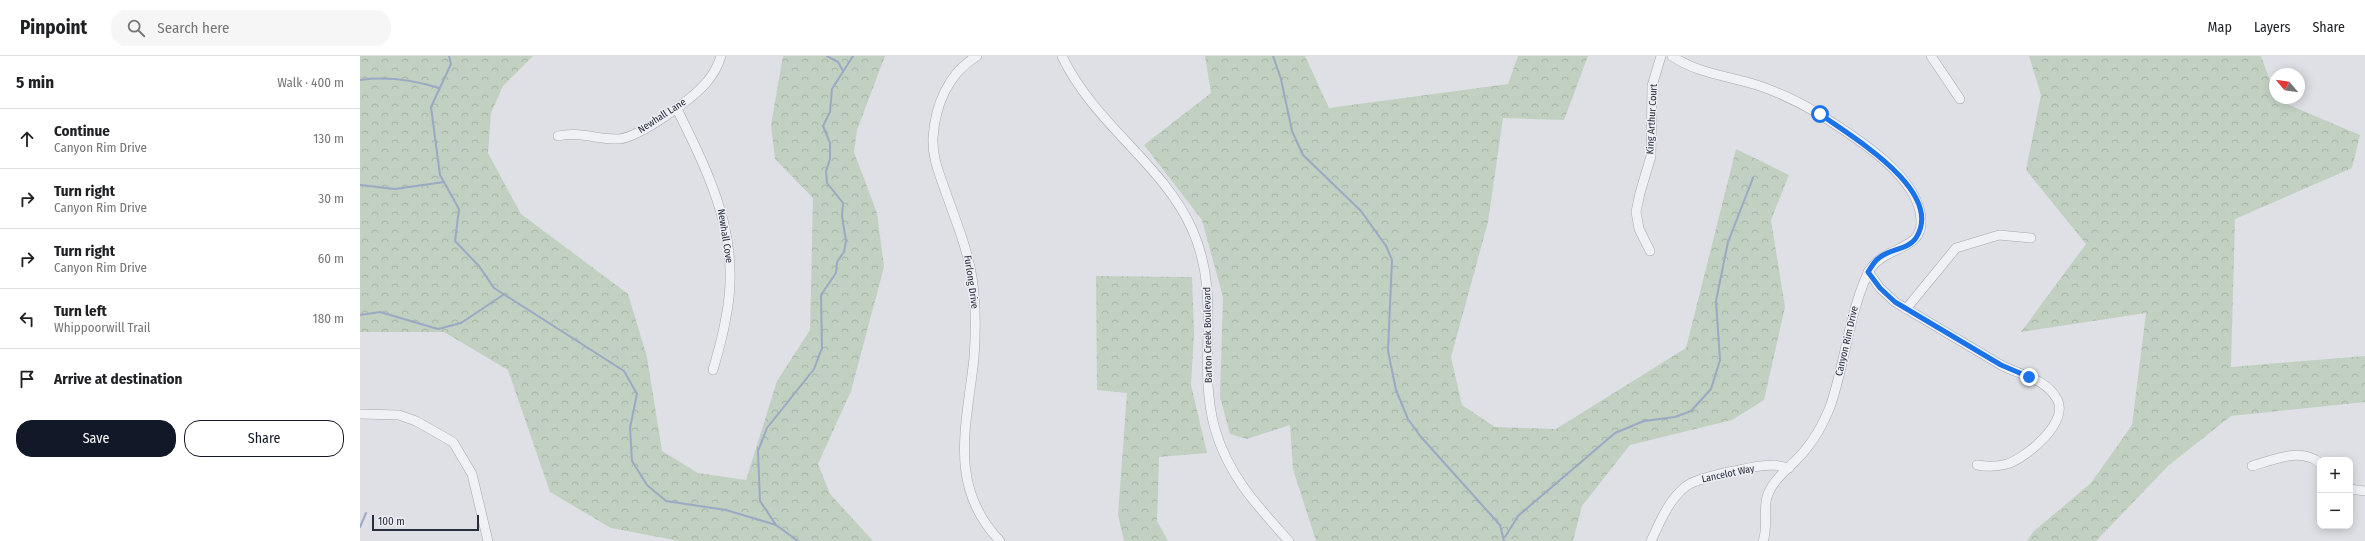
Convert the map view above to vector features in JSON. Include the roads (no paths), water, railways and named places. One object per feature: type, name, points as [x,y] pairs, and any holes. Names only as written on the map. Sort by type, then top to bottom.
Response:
[{"type":"street","name":"Newhall Lane","points":[[558,136],[569,133],[619,139],[636,133],[677,108],[705,84],[718,64],[720,56]]},
{"type":"street","name":"Furlong Drive","points":[[977,56],[964,67],[944,92],[938,107],[935,122],[933,153],[967,252],[975,297],[974,352],[964,434],[966,479],[977,511],[1000,541]]},
{"type":"street","name":"Barton Creek Boulevard","points":[[1062,56],[1092,104],[1164,185],[1185,215],[1202,258],[1208,290],[1208,379],[1214,428],[1223,452],[1236,478],[1247,494],[1289,541]]},
{"type":"street","name":"King Arthur Court","points":[[1650,251],[1639,229],[1636,212],[1651,156],[1652,86],[1661,56]]},
{"type":"street","name":"Canyon Rim Drive","points":[[1672,56],[1679,61],[1756,85],[1793,100],[1820,114],[1883,158],[1912,191],[1920,207],[1921,228],[1915,240],[1878,258],[1868,272],[1853,309],[1839,378],[1829,409],[1820,430],[1807,449],[1768,493],[1765,508],[1767,531],[1764,541]]},
{"type":"street","points":[[1931,56],[1960,99]]},
{"type":"street","name":"Newhall Cove","points":[[677,108],[708,172],[718,199],[729,249],[730,288],[727,316],[713,370]]},
{"type":"street","points":[[1906,309],[1956,248],[1999,234],[2031,238]]},
{"type":"street","points":[[1868,272],[1886,295],[1906,309],[2001,365],[2045,384],[2058,401],[2059,414],[2054,426],[2026,455],[2008,464],[1992,468],[1977,465]]},
{"type":"street","points":[[360,414],[398,415],[416,421],[452,442],[472,474],[488,541]]},
{"type":"street","points":[[2252,466],[2290,456],[2305,455],[2317,461]]},
{"type":"street","name":"Lancelot Way","points":[[1651,541],[1673,499],[1686,486],[1702,478],[1759,467],[1773,465],[1789,468]]},
{"type":"street","points":[[2353,489],[2365,491]]},
{"type":"street","points":[[1767,531],[1770,541]]},
{"type":"waterway","points":[[449,56],[451,64],[431,107],[440,175],[459,209],[455,241],[479,266],[494,288],[624,371],[637,394],[630,428],[632,461],[647,485],[666,501],[726,510],[776,525],[798,541]]},
{"type":"waterway","points":[[827,56],[838,62],[843,71]]},
{"type":"waterway","points":[[776,525],[760,501],[758,451],[767,428],[814,369],[822,348],[821,295],[836,273],[837,262],[844,252],[846,241],[842,216],[843,203],[827,183],[826,171],[830,159],[830,143],[823,126],[830,112],[832,89],[853,56]]},
{"type":"waterway","points":[[1273,56],[1281,79],[1292,131],[1303,155],[1361,211],[1386,246],[1392,260],[1388,351],[1396,390],[1408,419],[1421,437],[1500,525],[1504,541]]},
{"type":"waterway","points":[[360,80],[380,78],[400,80],[439,88]]},
{"type":"waterway","points":[[1505,537],[1518,516],[1615,433],[1644,421],[1675,417],[1691,411],[1711,389],[1720,360],[1716,301],[1728,242],[1753,178]]},
{"type":"waterway","points":[[360,185],[395,189],[444,182]]},
{"type":"waterway","points":[[360,315],[380,312],[438,329],[461,323],[503,295]]},
{"type":"waterway","points":[[360,527],[366,513]]}]
